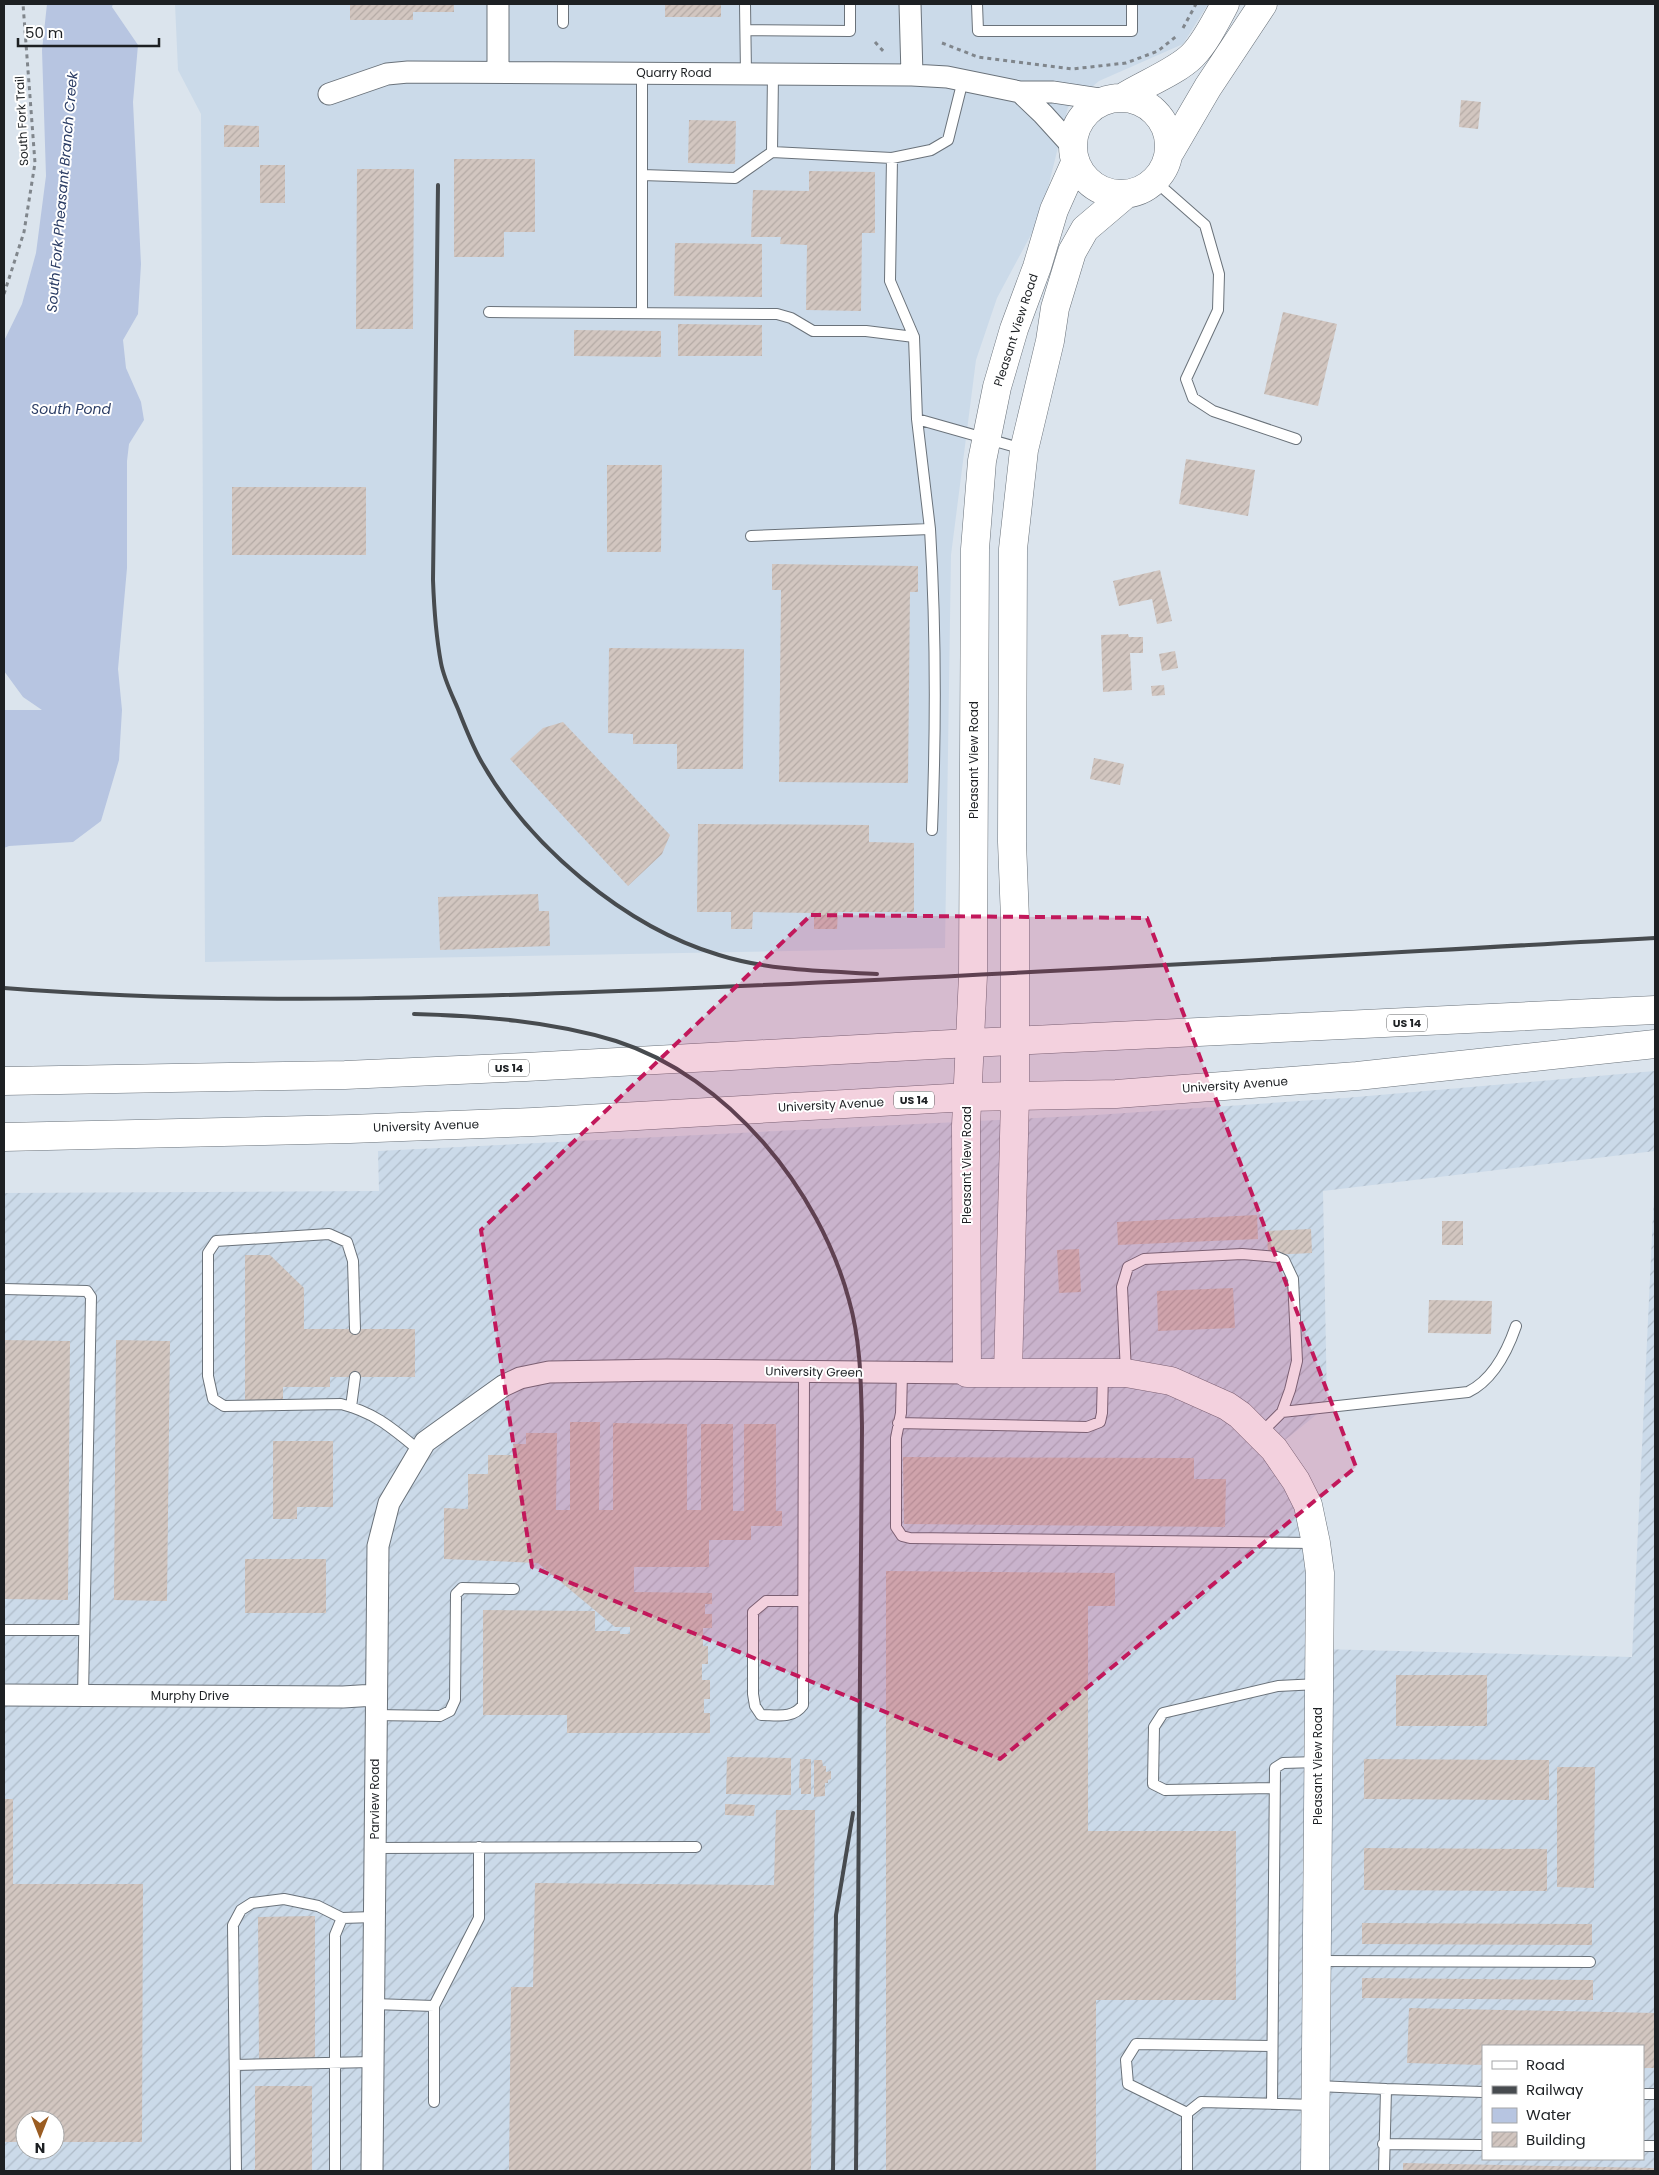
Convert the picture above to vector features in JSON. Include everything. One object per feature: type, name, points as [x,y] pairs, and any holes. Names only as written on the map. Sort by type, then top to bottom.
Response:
[{"type":"main road","points":[[1126,195],[1109,193],[1095,187],[1083,176],[1074,155],[1075,132],[1082,118],[1092,107],[1114,99],[1165,75],[1192,57],[1225,4]]},
{"type":"main road","points":[[1008,1373],[1015,1097],[1015,919],[1012,842],[1013,549],[1024,450],[1050,341],[1055,308],[1072,252],[1085,229],[1126,195],[1142,190],[1155,181],[1165,168],[1170,152],[1208,86],[1264,4]]},
{"type":"main road","points":[[1114,99],[1137,100],[1152,108],[1163,120],[1169,135],[1170,152]]},
{"type":"main road","name":"Pleasant View Road","points":[[967,1373],[968,1097],[973,975],[975,549],[982,462],[997,387],[1014,329],[1037,267],[1054,210],[1074,155]]},
{"type":"main road","name":"US 14","points":[[4,1081],[345,1075],[526,1068],[970,1043],[1655,1010]]},
{"type":"main road","name":"University Avenue","points":[[4,1137],[360,1129],[702,1113],[968,1097],[1116,1094],[1357,1076],[1655,1044]]},
{"type":"main road","name":"University Green","points":[[967,1373],[1114,1373],[1171,1382],[1214,1401]]},
{"type":"main road","name":"Pleasant View Road","points":[[1214,1401],[1240,1415],[1274,1449],[1296,1481],[1308,1505],[1316,1543],[1320,1574],[1315,2171]]},
{"type":"street","points":[[498,4],[498,72]]},
{"type":"street","points":[[910,4],[912,74]]},
{"type":"street","name":"Quarry Road","points":[[329,94],[387,74],[498,72],[912,74],[963,80],[1020,92],[1053,92],[1114,99]]},
{"type":"street","points":[[1020,92],[1043,114],[1074,155]]},
{"type":"street","name":"University Green","points":[[424,1445],[503,1386],[520,1378],[549,1372],[967,1373]]},
{"type":"street","name":"Parview Road","points":[[372,2171],[378,1546],[389,1503],[424,1445]]},
{"type":"street","name":"Murphy Drive","points":[[4,1695],[343,1697],[375,1705]]},
{"type":"lane","points":[[563,4],[563,23]]},
{"type":"lane","points":[[745,4],[746,74]]},
{"type":"lane","points":[[746,30],[850,31],[850,4]]},
{"type":"lane","points":[[977,4],[978,32],[986,32],[1132,30],[1132,4]]},
{"type":"lane","points":[[642,73],[642,313]]},
{"type":"lane","points":[[772,152],[773,74]]},
{"type":"lane","points":[[642,176],[735,178],[772,152],[892,158],[931,150],[948,140],[963,80]]},
{"type":"lane","points":[[892,158],[890,281],[914,337],[917,419],[930,529],[934,595],[934,780],[932,830]]},
{"type":"lane","points":[[1155,181],[1205,225],[1219,274],[1218,310],[1186,379],[1193,398],[1213,412],[1296,440]]},
{"type":"lane","points":[[489,312],[777,314],[792,318],[813,331],[866,331],[914,337]]},
{"type":"lane","points":[[917,419],[1024,450]]},
{"type":"lane","points":[[751,536],[930,529]]},
{"type":"lane","points":[[355,1329],[353,1261],[347,1242],[329,1234],[216,1241],[208,1253],[208,1376],[213,1399],[224,1406],[341,1404],[382,1420],[424,1445]]},
{"type":"lane","points":[[898,1423],[1086,1427],[1100,1422],[1114,1373],[1122,1286],[1128,1267],[1144,1259],[1242,1254],[1277,1257],[1284,1260],[1293,1279],[1297,1361],[1282,1412],[1260,1434]]},
{"type":"lane","points":[[4,1289],[87,1291],[91,1297],[83,1695]]},
{"type":"lane","points":[[1282,1412],[1468,1392],[1489,1378],[1511,1339],[1516,1326]]},
{"type":"lane","points":[[804,1372],[804,1601],[803,1705],[798,1712],[790,1716],[761,1715],[755,1706],[752,1694],[754,1612],[766,1601],[804,1601]]},
{"type":"lane","points":[[902,1373],[901,1413],[896,1438],[896,1527],[902,1536],[910,1538],[1316,1543]]},
{"type":"lane","points":[[351,1407],[355,1377]]},
{"type":"lane","points":[[375,1705],[440,1716],[450,1710],[455,1700],[456,1594],[462,1588],[514,1589]]},
{"type":"lane","points":[[4,1630],[84,1630]]},
{"type":"lane","points":[[1274,1788],[1165,1790],[1153,1784],[1154,1727],[1163,1713],[1278,1686],[1319,1684]]},
{"type":"lane","points":[[1272,2104],[1275,1768],[1283,1763],[1318,1762]]},
{"type":"lane","points":[[434,2102],[434,2006],[479,1918],[479,1847]]},
{"type":"lane","points":[[374,1848],[696,1847]]},
{"type":"lane","points":[[236,2171],[233,1926],[240,1910],[252,1902],[284,1899],[318,1906],[342,1918],[374,1917]]},
{"type":"lane","points":[[335,2171],[335,1935],[342,1918]]},
{"type":"lane","points":[[1317,1961],[1590,1962]]},
{"type":"lane","points":[[373,2004],[434,2006]]},
{"type":"lane","points":[[1187,2113],[1128,2084],[1126,2060],[1136,2044],[1272,2046]]},
{"type":"lane","points":[[235,2065],[373,2062]]},
{"type":"lane","points":[[1384,2171],[1383,2144],[1386,2089]]},
{"type":"lane","points":[[1187,2171],[1187,2113],[1200,2102],[1272,2104],[1316,2095],[1386,2089],[1482,2092]]},
{"type":"lane","points":[[1383,2144],[1482,2145]]},
{"type":"path","name":"South Fork Trail","points":[[4,294],[24,232],[35,163],[23,4]]},
{"type":"path","points":[[942,44],[978,57],[1058,68],[1072,69],[1126,63],[1158,51],[1180,33],[1196,4]]},
{"type":"path","points":[[875,42],[885,52]]},
{"type":"highlighted area","points":[[811,915],[1147,918],[1356,1467],[1000,1759],[532,1567],[481,1230]]},
{"type":"shaded area","points":[[175,4],[1208,4],[1183,44],[1099,81],[1068,107],[1041,216],[997,298],[976,360],[951,555],[945,948],[205,962],[201,114],[178,70]]},
{"type":"shaded area","points":[[1655,1071],[1655,1151],[1323,1191],[1327,1406],[1274,1449],[1296,1481],[1319,1649],[1632,1657],[1655,1173],[1655,2171],[4,2171],[4,1193],[379,1191],[378,1151],[1096,1115],[1345,1098]]},
{"type":"water","name":"South Pond","points":[[47,4],[113,4],[112,7],[138,45],[133,102],[141,264],[138,314],[123,340],[126,368],[141,402],[144,420],[129,444],[127,461],[127,568],[118,669],[122,710],[119,760],[101,821],[73,842],[9,846],[4,848],[4,710],[42,710],[23,697],[4,671],[4,341],[22,304],[36,253],[46,176],[42,50]]},
{"type":"building","points":[[350,4],[454,4],[454,12],[413,12],[413,20],[350,20]]},
{"type":"building","points":[[665,4],[721,4],[721,17],[665,17]]},
{"type":"building","points":[[1461,100],[1481,102],[1478,129],[1459,127]]},
{"type":"building","points":[[689,120],[736,121],[735,164],[688,163]]},
{"type":"building","points":[[224,125],[259,126],[259,147],[224,147]]},
{"type":"building","points":[[454,159],[535,159],[535,232],[504,232],[504,257],[454,257]]},
{"type":"building","points":[[260,165],[285,165],[285,203],[260,203]]},
{"type":"building","points":[[357,169],[414,169],[413,329],[356,329]]},
{"type":"building","points":[[809,171],[875,172],[875,233],[862,233],[861,311],[806,310],[807,245],[780,244],[781,237],[751,237],[753,190],[809,191]]},
{"type":"building","points":[[675,243],[762,244],[762,297],[674,296]]},
{"type":"building","points":[[1283,312],[1337,324],[1318,406],[1264,394]]},
{"type":"building","points":[[678,324],[762,325],[762,356],[678,356]]},
{"type":"building","points":[[574,330],[661,331],[661,357],[574,356]]},
{"type":"building","points":[[1186,459],[1255,470],[1248,516],[1179,504]]},
{"type":"building","points":[[607,465],[662,465],[661,552],[607,552]]},
{"type":"building","points":[[232,487],[366,487],[366,555],[232,555]]},
{"type":"building","points":[[772,564],[918,566],[918,592],[910,592],[908,783],[779,782],[781,590],[772,590]]},
{"type":"building","points":[[1160,570],[1172,621],[1157,624],[1152,599],[1119,606],[1113,581]]},
{"type":"building","points":[[1128,634],[1129,637],[1143,637],[1143,653],[1130,653],[1132,690],[1103,692],[1101,635]]},
{"type":"building","points":[[609,648],[744,649],[743,769],[677,769],[677,744],[633,744],[633,734],[608,733]]},
{"type":"building","points":[[1175,651],[1178,668],[1162,671],[1159,654]]},
{"type":"building","points":[[1164,685],[1165,695],[1152,696],[1151,686]]},
{"type":"building","points":[[563,722],[670,835],[662,854],[628,886],[510,759],[543,728]]},
{"type":"building","points":[[1094,758],[1124,764],[1120,785],[1090,779]]},
{"type":"building","points":[[698,824],[869,825],[869,842],[914,843],[914,912],[838,912],[837,929],[814,929],[814,913],[753,912],[752,929],[731,929],[731,912],[697,912]]},
{"type":"building","points":[[538,894],[539,911],[549,911],[550,946],[440,950],[438,897]]},
{"type":"building","points":[[1257,1215],[1258,1239],[1118,1245],[1117,1222]]},
{"type":"building","points":[[1442,1221],[1463,1221],[1463,1245],[1442,1245]]},
{"type":"building","points":[[1311,1229],[1312,1253],[1268,1255],[1267,1231]]},
{"type":"building","points":[[1079,1249],[1081,1292],[1059,1293],[1057,1250]]},
{"type":"building","points":[[245,1255],[270,1255],[304,1288],[304,1329],[415,1329],[415,1377],[330,1377],[330,1387],[283,1387],[283,1401],[245,1401]]},
{"type":"building","points":[[1233,1288],[1235,1328],[1158,1331],[1157,1291]]},
{"type":"building","points":[[1429,1300],[1492,1301],[1491,1334],[1428,1333]]},
{"type":"building","points":[[4,1340],[70,1341],[68,1600],[4,1599]]},
{"type":"building","points":[[116,1340],[170,1341],[167,1601],[114,1600]]},
{"type":"building","points":[[570,1422],[600,1422],[599,1510],[613,1510],[613,1423],[687,1424],[687,1510],[701,1510],[701,1424],[733,1424],[733,1511],[744,1511],[744,1424],[776,1424],[776,1511],[782,1511],[782,1526],[751,1526],[751,1540],[709,1540],[709,1567],[634,1567],[634,1592],[712,1593],[712,1604],[705,1604],[705,1614],[712,1614],[712,1628],[703,1628],[703,1646],[708,1646],[708,1664],[702,1664],[702,1680],[710,1680],[710,1699],[704,1699],[704,1713],[710,1713],[710,1733],[567,1733],[567,1715],[483,1715],[483,1610],[595,1611],[595,1631],[620,1631],[620,1634],[630,1634],[630,1627],[615,1627],[538,1563],[444,1559],[444,1508],[468,1509],[468,1474],[488,1474],[488,1455],[513,1455],[513,1444],[526,1444],[526,1433],[557,1433],[556,1510],[570,1510]]},
{"type":"building","points":[[273,1441],[333,1441],[333,1507],[297,1507],[297,1519],[273,1519]]},
{"type":"building","points":[[903,1457],[1194,1458],[1194,1479],[1226,1479],[1225,1527],[904,1524]]},
{"type":"building","points":[[245,1559],[326,1559],[326,1613],[245,1613]]},
{"type":"building","points":[[886,1571],[1115,1573],[1115,1606],[1088,1606],[1088,1831],[1236,1831],[1236,2000],[1096,2000],[1096,2171],[886,2171]]},
{"type":"building","points":[[1396,1675],[1487,1675],[1487,1726],[1396,1726]]},
{"type":"building","points":[[727,1757],[791,1758],[791,1795],[726,1794]]},
{"type":"building","points":[[800,1759],[811,1759],[811,1794],[801,1794],[801,1788],[799,1788]]},
{"type":"building","points":[[1364,1759],[1549,1760],[1549,1800],[1364,1799]]},
{"type":"building","points":[[814,1760],[822,1760],[823,1766],[826,1766],[826,1772],[831,1771],[831,1779],[828,1780],[828,1783],[825,1783],[825,1796],[814,1797]]},
{"type":"building","points":[[1557,1767],[1595,1767],[1594,1888],[1557,1887]]},
{"type":"building","points":[[4,1799],[13,1799],[13,1884],[143,1884],[142,2142],[65,2142],[65,2110],[15,2110],[15,2142],[4,2142]]},
{"type":"building","points":[[725,1804],[755,1805],[754,1816],[725,1815]]},
{"type":"building","points":[[776,1810],[815,1810],[811,2171],[509,2171],[511,1987],[533,1987],[535,1883],[774,1885]]},
{"type":"building","points":[[1364,1848],[1547,1849],[1547,1891],[1364,1890]]},
{"type":"building","points":[[315,1916],[315,2060],[259,2060],[258,1917]]},
{"type":"building","points":[[1362,1923],[1592,1924],[1592,1945],[1362,1944]]},
{"type":"building","points":[[1362,1978],[1593,1980],[1593,2000],[1362,1998]]},
{"type":"building","points":[[1409,2008],[1655,2013],[1655,2068],[1644,2068],[1644,2045],[1482,2045],[1482,2065],[1407,2063]]},
{"type":"building","points":[[255,2086],[312,2086],[312,2171],[255,2171]]},
{"type":"building","points":[[1403,2163],[1655,2168],[1655,2171],[1403,2171]]},
{"type":"railway","points":[[438,185],[433,580],[435,611],[439,653],[444,675],[481,761],[501,793],[525,823],[553,852],[615,904],[649,925],[684,942],[738,960],[777,967],[877,974]]},
{"type":"railway","points":[[4,988],[93,994],[272,999],[450,997],[952,976],[1655,938]]},
{"type":"railway","points":[[414,1014],[465,1016],[541,1024],[616,1041],[657,1058],[695,1081],[731,1110],[763,1142],[792,1179],[816,1218],[835,1258],[849,1300],[856,1332],[860,1364],[862,1411],[856,2171]]},
{"type":"railway","points":[[833,2171],[836,1915],[853,1813]]},
{"type":"water label","name":"South Fork Pheasant Branch Creek","points":[[62,192]]}]
